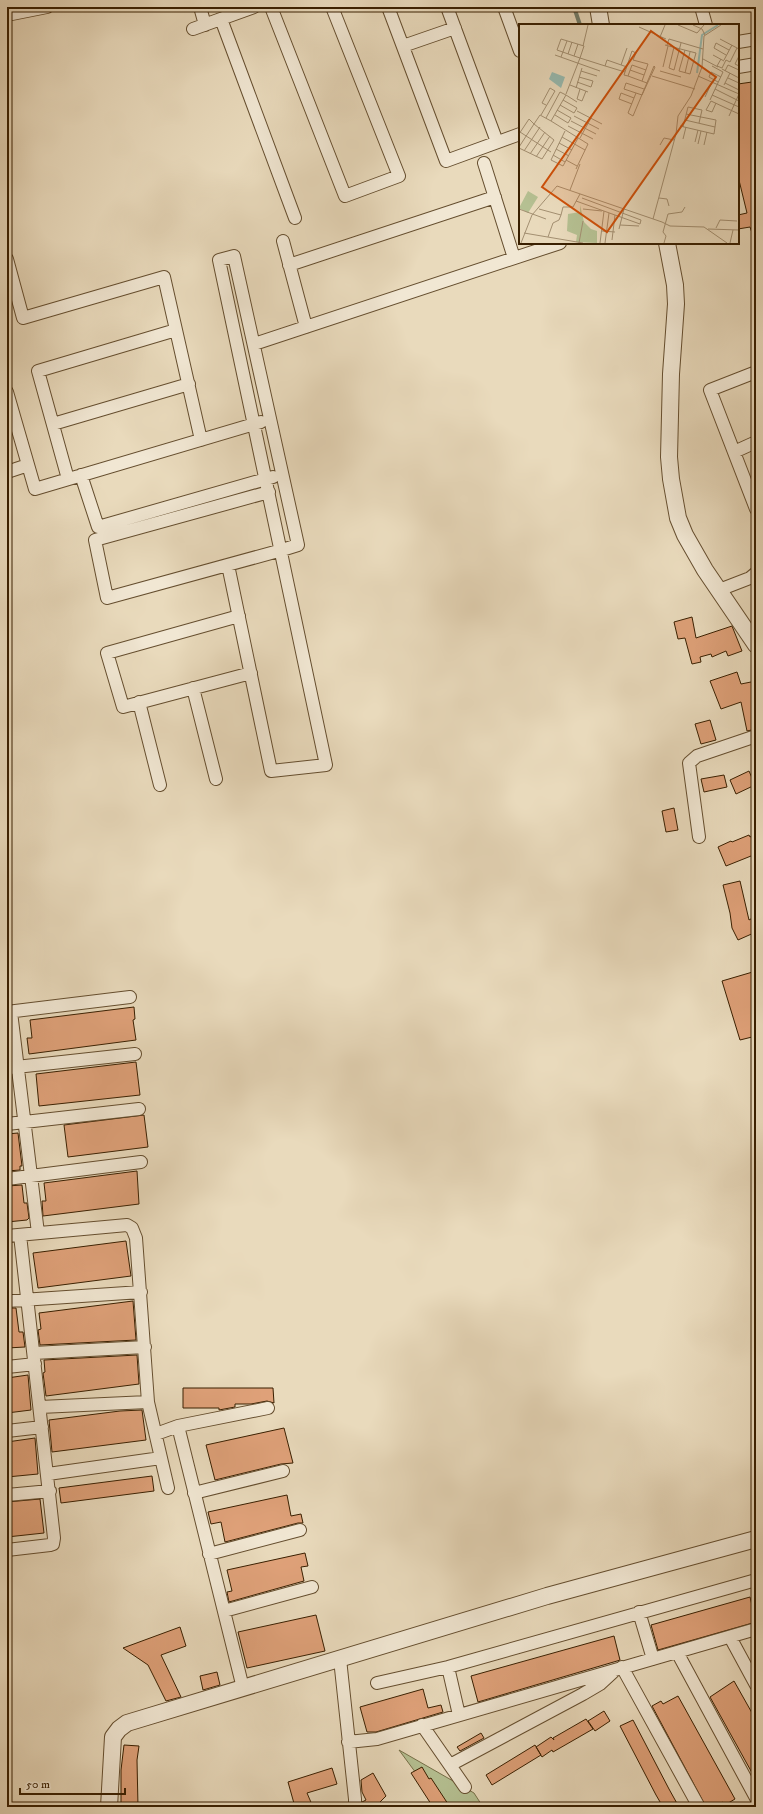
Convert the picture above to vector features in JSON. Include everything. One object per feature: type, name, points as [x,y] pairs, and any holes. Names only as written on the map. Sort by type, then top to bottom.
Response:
[{"type":"street","points":[[7,15],[47,7]]},
{"type":"street","points":[[200,7],[205,25]]},
{"type":"street","points":[[193,30],[254,7]]},
{"type":"street","points":[[271,7],[345,196],[399,176],[332,7]]},
{"type":"street","points":[[388,7],[446,161],[519,134]]},
{"type":"street","points":[[447,7],[497,142]]},
{"type":"street","points":[[504,7],[519,48]]},
{"type":"street","points":[[598,7],[602,24]]},
{"type":"street","points":[[702,7],[706,24]]},
{"type":"street","points":[[221,19],[295,218]]},
{"type":"street","points":[[403,46],[455,28]]},
{"type":"street","points":[[739,42],[756,39]]},
{"type":"street","points":[[739,67],[756,64]]},
{"type":"street","points":[[484,163],[514,258]]},
{"type":"street","points":[[289,264],[495,197]]},
{"type":"street","points":[[283,241],[306,326]]},
{"type":"street","points":[[254,344],[557,244]]},
{"type":"street","points":[[667,244],[675,285],[676,304],[671,374],[669,450],[671,479],[678,518],[685,535],[705,570],[756,645]]},
{"type":"street","points":[[228,565],[271,771],[326,765],[282,550],[219,260],[234,256],[298,545],[282,550],[228,565],[107,598],[95,540],[269,492]]},
{"type":"street","points":[[7,259],[23,318],[164,277],[201,440]]},
{"type":"street","points":[[68,479],[38,371],[176,330]]},
{"type":"street","points":[[756,372],[710,390],[756,509]]},
{"type":"street","points":[[53,424],[188,384]]},
{"type":"street","points":[[7,392],[10,412],[35,489],[270,420]]},
{"type":"street","points":[[734,452],[756,442]]},
{"type":"street","points":[[7,472],[28,465]]},
{"type":"street","points":[[81,475],[98,527],[282,474]]},
{"type":"street","points":[[719,590],[754,576]]},
{"type":"street","points":[[239,616],[107,653],[123,707],[250,673]]},
{"type":"street","points":[[193,688],[216,780]]},
{"type":"street","points":[[139,702],[160,785]]},
{"type":"street","points":[[698,837],[690,763],[696,756],[756,736]]},
{"type":"street","points":[[38,1233],[24,1122],[12,1067],[9,1012],[130,997]]},
{"type":"street","points":[[12,1067],[135,1054]]},
{"type":"street","points":[[7,1124],[139,1109]]},
{"type":"street","points":[[7,1179],[141,1162]]},
{"type":"street","points":[[7,1236],[127,1226],[132,1228],[136,1238],[141,1292],[148,1402],[168,1488]]},
{"type":"street","points":[[7,1550],[53,1544],[54,1538],[50,1491],[20,1235]]},
{"type":"street","points":[[7,1301],[28,1298],[141,1292]]},
{"type":"street","points":[[7,1367],[34,1359],[145,1348]]},
{"type":"street","points":[[40,1407],[148,1402]]},
{"type":"street","points":[[156,1434],[178,1426],[268,1408]]},
{"type":"street","points":[[178,1426],[243,1688]]},
{"type":"street","points":[[7,1431],[42,1427]]},
{"type":"street","points":[[48,1474],[161,1458]]},
{"type":"street","points":[[194,1493],[283,1471]]},
{"type":"street","points":[[7,1495],[50,1491]]},
{"type":"street","points":[[209,1554],[300,1530]]},
{"type":"street","points":[[109,1807],[113,1737],[119,1729],[133,1721],[548,1596],[756,1539]]},
{"type":"street","points":[[377,1683],[448,1667],[756,1580]]},
{"type":"street","points":[[224,1611],[312,1587]]},
{"type":"street","points":[[639,1612],[653,1659]]},
{"type":"street","points":[[348,1742],[377,1739],[756,1629]]},
{"type":"street","points":[[730,1637],[756,1685]]},
{"type":"street","points":[[677,1652],[756,1798]]},
{"type":"street","points":[[340,1659],[355,1799],[355,1804],[352,1807]]},
{"type":"street","points":[[448,1667],[459,1715]]},
{"type":"street","points":[[450,1765],[583,1694],[600,1684],[619,1669]]},
{"type":"street","points":[[619,1669],[699,1807]]},
{"type":"street","points":[[422,1725],[465,1787]]},
{"type":"green space","points":[[399,1750],[474,1793],[483,1807],[441,1807]]},
{"type":"building","points":[[752,82],[756,111],[756,233],[752,233],[750,227],[739,229],[739,215],[747,213],[739,180],[739,84]]},
{"type":"building","points":[[692,617],[696,638],[732,626],[742,651],[728,656],[726,651],[712,657],[711,654],[700,657],[701,662],[692,664],[685,638],[678,639],[674,622]]},
{"type":"building","points":[[737,672],[741,684],[756,681],[756,729],[747,731],[741,702],[721,709],[710,681]]},
{"type":"building","points":[[710,720],[716,740],[701,744],[695,724]]},
{"type":"building","points":[[749,771],[755,785],[736,794],[730,780]]},
{"type":"building","points":[[724,775],[727,787],[704,792],[701,779]]},
{"type":"building","points":[[674,808],[678,830],[666,832],[662,811]]},
{"type":"building","points":[[756,834],[756,854],[726,866],[718,847],[731,841],[732,842],[749,835],[750,837]]},
{"type":"building","points":[[740,881],[749,920],[756,916],[756,932],[738,940],[732,928],[723,885]]},
{"type":"building","points":[[756,971],[756,1036],[740,1040],[722,981]]},
{"type":"building","points":[[134,1007],[135,1019],[133,1020],[136,1040],[29,1054],[27,1038],[32,1038],[30,1020]]},
{"type":"building","points":[[136,1062],[140,1095],[39,1106],[36,1074]]},
{"type":"building","points":[[144,1115],[148,1147],[68,1157],[64,1125]]},
{"type":"building","points":[[18,1133],[22,1166],[20,1166],[20,1170],[7,1171],[7,1134]]},
{"type":"building","points":[[137,1171],[139,1204],[43,1216],[42,1201],[46,1201],[44,1183]]},
{"type":"building","points":[[22,1185],[24,1203],[27,1203],[29,1218],[27,1220],[7,1222],[7,1186]]},
{"type":"building","points":[[126,1241],[131,1276],[38,1288],[33,1253]]},
{"type":"building","points":[[133,1301],[136,1340],[40,1345],[38,1330],[41,1329],[39,1313]]},
{"type":"building","points":[[7,1308],[16,1308],[19,1332],[23,1332],[25,1347],[7,1348]]},
{"type":"building","points":[[137,1355],[139,1384],[46,1396],[43,1373],[45,1372],[44,1360]]},
{"type":"building","points":[[28,1375],[31,1410],[7,1413],[7,1378]]},
{"type":"building","points":[[183,1388],[273,1388],[274,1403],[267,1401],[251,1404],[235,1404],[235,1407],[219,1410],[219,1408],[183,1408]]},
{"type":"building","points":[[142,1410],[146,1440],[52,1452],[49,1420],[120,1411]]},
{"type":"building","points":[[284,1428],[293,1463],[281,1464],[215,1480],[206,1445]]},
{"type":"building","points":[[35,1438],[38,1474],[7,1477],[7,1442]]},
{"type":"building","points":[[152,1476],[154,1491],[61,1503],[59,1488]]},
{"type":"building","points":[[287,1495],[291,1516],[301,1514],[303,1523],[225,1542],[221,1522],[211,1524],[208,1512]]},
{"type":"building","points":[[40,1499],[44,1533],[7,1537],[7,1502]]},
{"type":"building","points":[[305,1553],[308,1566],[301,1567],[304,1581],[229,1602],[227,1592],[232,1591],[227,1570]]},
{"type":"building","points":[[750,1597],[756,1622],[658,1650],[651,1625]]},
{"type":"building","points":[[316,1615],[325,1651],[247,1668],[238,1632]]},
{"type":"building","points":[[180,1627],[186,1646],[161,1655],[181,1697],[166,1701],[148,1665],[123,1648]]},
{"type":"building","points":[[614,1636],[620,1660],[478,1702],[471,1676]]},
{"type":"building","points":[[217,1672],[220,1685],[203,1690],[200,1676]]},
{"type":"building","points":[[734,1681],[756,1720],[756,1780],[710,1697]]},
{"type":"building","points":[[423,1689],[428,1708],[441,1705],[443,1712],[376,1732],[367,1732],[360,1707]]},
{"type":"building","points":[[678,1696],[735,1799],[725,1805],[723,1802],[715,1807],[706,1807],[652,1706],[661,1701],[663,1704]]},
{"type":"building","points":[[604,1711],[610,1721],[595,1731],[588,1721]]},
{"type":"building","points":[[586,1719],[593,1729],[553,1752],[552,1750],[542,1757],[536,1747],[551,1737],[554,1740],[553,1738]]},
{"type":"building","points":[[633,1720],[679,1807],[663,1807],[656,1795],[620,1726]]},
{"type":"building","points":[[481,1733],[484,1738],[460,1751],[457,1747]]},
{"type":"building","points":[[124,1745],[139,1746],[137,1760],[138,1807],[121,1807],[121,1770]]},
{"type":"building","points":[[535,1745],[541,1755],[492,1785],[486,1775]]},
{"type":"building","points":[[422,1767],[450,1807],[433,1807],[411,1773]]},
{"type":"building","points":[[332,1768],[337,1784],[307,1793],[313,1807],[295,1807],[288,1782]]},
{"type":"building","points":[[373,1773],[386,1796],[375,1807],[362,1807],[362,1802],[366,1800],[362,1792],[361,1780]]},
{"type":"waterway","points":[[574,7],[580,24]]}]
